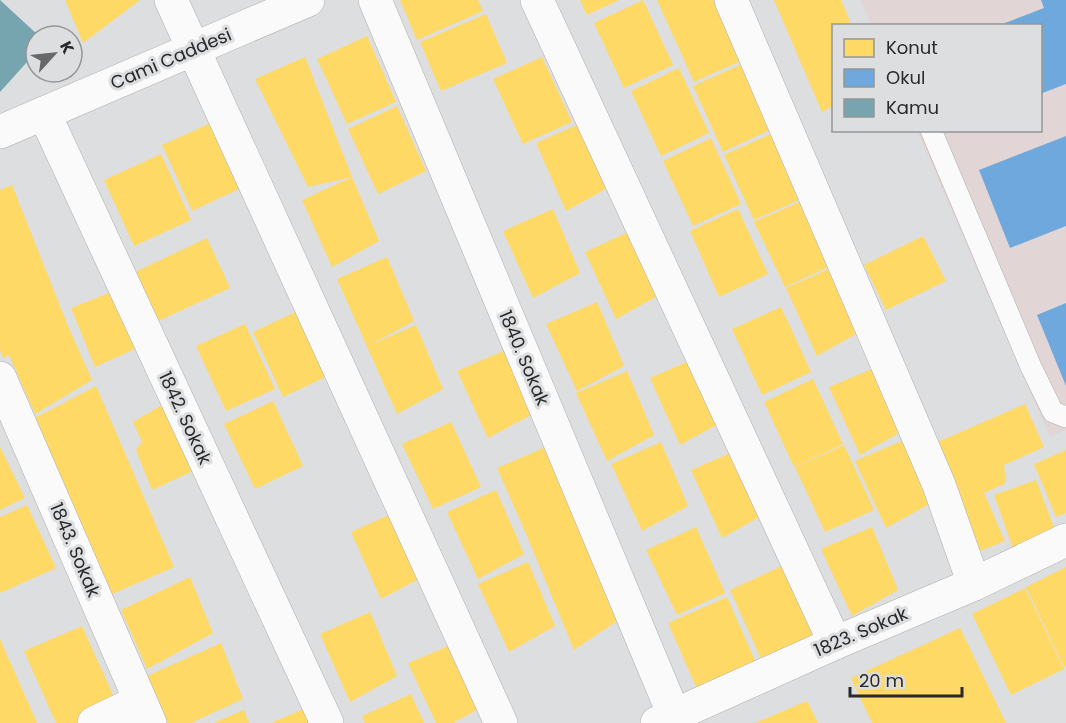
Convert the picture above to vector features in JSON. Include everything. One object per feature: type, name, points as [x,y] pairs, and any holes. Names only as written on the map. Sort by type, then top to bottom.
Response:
[{"type":"street","points":[[171,0],[501,723]]},
{"type":"street","name":"Cami Caddesi","points":[[0,132],[308,0]]},
{"type":"street","name":"1840. Sokak","points":[[375,0],[665,719]]},
{"type":"street","points":[[537,0],[835,643]]},
{"type":"street","points":[[731,0],[939,485],[974,584]]},
{"type":"street","name":"1842. Sokak","points":[[44,113],[327,723]]},
{"type":"street","name":"1843. Sokak","points":[[0,378],[145,712]]},
{"type":"street","name":"1823. Sokak","points":[[665,719],[974,584],[1066,540]]},
{"type":"street","points":[[94,723],[145,712]]},
{"type":"lane","points":[[932,132],[1030,367],[1053,412],[1066,417]]},
{"type":"shaded area","points":[[860,0],[1066,0],[1066,430],[1050,437],[917,132],[1042,132],[1042,24],[871,24]]},
{"type":"building: Konut","points":[[65,0],[140,0],[84,42],[84,24],[75,24]]},
{"type":"building: Konut","points":[[400,0],[478,0],[483,11],[417,40]]},
{"type":"building: Konut","points":[[580,0],[619,0],[587,15]]},
{"type":"building: Konut","points":[[643,0],[673,65],[624,88],[594,23]]},
{"type":"building: Konut","points":[[657,0],[716,0],[743,60],[694,82]]},
{"type":"building: Konut","points":[[774,0],[841,0],[851,24],[832,24],[832,106],[822,112]]},
{"type":"building: Konut","points":[[486,14],[507,63],[441,91],[420,42]]},
{"type":"building: Konut","points":[[367,36],[396,102],[347,124],[317,59]]},
{"type":"building: Konut","points":[[305,57],[352,177],[308,187],[255,79]]},
{"type":"building: Konut","points":[[542,57],[572,122],[523,144],[493,79]]},
{"type":"building: Konut","points":[[742,64],[772,129],[723,152],[693,86]]},
{"type":"building: Konut","points":[[679,68],[709,133],[661,156],[631,91]]},
{"type":"building: Konut","points":[[397,106],[426,171],[378,194],[348,129]]},
{"type":"building: Konut","points":[[586,121],[613,185],[566,211],[536,143]]},
{"type":"building: Konut","points":[[211,123],[241,188],[192,211],[162,145]]},
{"type":"building: Konut","points":[[773,133],[803,198],[754,220],[724,155]]},
{"type":"building: Konut","points":[[711,138],[741,204],[693,226],[663,161]]},
{"type":"building: Konut","points":[[161,154],[191,220],[134,246],[104,180]]},
{"type":"building: Konut","points":[[352,177],[379,241],[332,267],[302,200]]},
{"type":"building: Konut","points":[[12,185],[92,380],[35,414],[9,355],[3,358],[0,350],[0,190]]},
{"type":"building: Konut","points":[[804,200],[833,265],[785,287],[754,222]]},
{"type":"building: Konut","points":[[553,209],[580,273],[533,298],[503,231]]},
{"type":"building: Konut","points":[[738,209],[768,274],[719,297],[690,231]]},
{"type":"building: Konut","points":[[635,229],[663,293],[616,319],[585,252]]},
{"type":"building: Konut","points":[[923,236],[946,281],[886,310],[864,265]]},
{"type":"building: Konut","points":[[207,238],[230,288],[156,322],[133,273]]},
{"type":"building: Konut","points":[[387,257],[414,321],[370,345],[416,325],[443,389],[397,414],[337,279]]},
{"type":"building: Konut","points":[[836,266],[863,330],[817,356],[786,288]]},
{"type":"building: Konut","points":[[111,292],[137,348],[95,367],[71,308]]},
{"type":"building: Konut","points":[[597,302],[624,366],[577,391],[546,324]]},
{"type":"building: Konut","points":[[781,307],[811,372],[762,395],[732,329]]},
{"type":"building: Konut","points":[[302,309],[332,374],[283,397],[253,332]]},
{"type":"building: Konut","points":[[245,324],[275,389],[226,411],[196,346]]},
{"type":"building: Konut","points":[[508,349],[535,413],[488,438],[457,371]]},
{"type":"building: Konut","points":[[700,356],[727,419],[680,445],[650,378]]},
{"type":"building: Konut","points":[[879,366],[906,429],[860,455],[829,387]]},
{"type":"building: Konut","points":[[627,371],[654,435],[607,461],[576,393]]},
{"type":"building: Konut","points":[[813,379],[843,444],[794,467],[764,402]]},
{"type":"building: Konut","points":[[96,386],[174,567],[110,595],[33,419]]},
{"type":"building: Konut","points":[[273,401],[303,466],[255,489],[224,424]]},
{"type":"building: Konut","points":[[167,402],[197,469],[152,490],[136,450],[142,442],[133,422]]},
{"type":"building: Konut","points":[[1025,404],[1044,447],[1004,465],[1006,483],[984,493],[1005,541],[980,551],[933,444]]},
{"type":"building: Konut","points":[[451,422],[481,487],[433,509],[402,444]]},
{"type":"building: Konut","points":[[906,439],[933,502],[886,528],[855,461]]},
{"type":"building: Konut","points":[[661,442],[688,506],[642,531],[611,464]]},
{"type":"building: Konut","points":[[844,445],[874,510],[825,532],[795,467]]},
{"type":"building: Konut","points":[[0,447],[25,498],[0,510]]},
{"type":"building: Konut","points":[[546,447],[620,619],[574,650],[497,468]]},
{"type":"building: Konut","points":[[742,448],[768,512],[722,538],[691,470]]},
{"type":"building: Konut","points":[[1066,450],[1066,513],[1056,517],[1034,464]]},
{"type":"building: Konut","points":[[1036,480],[1057,535],[1014,551],[994,495]]},
{"type":"building: Konut","points":[[496,490],[524,554],[478,579],[447,512]]},
{"type":"building: Konut","points":[[27,505],[56,568],[0,593],[0,517]]},
{"type":"building: Konut","points":[[400,510],[428,574],[381,599],[351,532]]},
{"type":"building: Konut","points":[[696,527],[725,593],[677,615],[646,550]]},
{"type":"building: Konut","points":[[872,527],[898,590],[852,616],[821,549]]},
{"type":"building: Konut","points":[[528,562],[555,626],[509,652],[478,584]]},
{"type":"building: Konut","points":[[782,566],[814,637],[762,661],[730,590]]},
{"type":"building: Konut","points":[[1066,567],[1066,666],[1064,667],[1026,587]]},
{"type":"building: Konut","points":[[190,577],[213,633],[147,669],[121,610]]},
{"type":"building: Konut","points":[[1025,588],[1064,669],[1011,695],[972,614]]},
{"type":"building: Konut","points":[[727,597],[757,665],[698,691],[668,623]]},
{"type":"building: Konut","points":[[370,612],[397,676],[350,702],[320,634]]},
{"type":"building: Konut","points":[[82,626],[118,706],[81,723],[56,723],[24,651]]},
{"type":"building: Konut","points":[[960,628],[1006,723],[872,723],[851,678]]},
{"type":"building: Konut","points":[[0,639],[11,664],[37,723],[0,723]]},
{"type":"building: Konut","points":[[458,642],[486,705],[453,723],[436,723],[408,663]]},
{"type":"building: Konut","points":[[221,643],[243,699],[191,723],[166,723],[147,676]]},
{"type":"building: Konut","points":[[411,694],[424,723],[365,723],[362,716]]},
{"type":"building: Konut","points":[[807,701],[818,723],[755,723]]},
{"type":"building: Konut","points":[[306,708],[313,723],[271,723]]},
{"type":"building: Konut","points":[[244,710],[249,723],[213,723]]},
{"type":"building: Okul","points":[[1041,0],[1066,0],[1066,84],[1042,93],[1042,24],[1003,24],[1044,8]]},
{"type":"building: Okul","points":[[1066,136],[1066,226],[1010,248],[979,170]]},
{"type":"building: Okul","points":[[1066,303],[1066,386],[1037,315]]},
{"type":"building: Kamu","points":[[0,0],[26,24],[24,24],[24,65],[0,92]]}]
